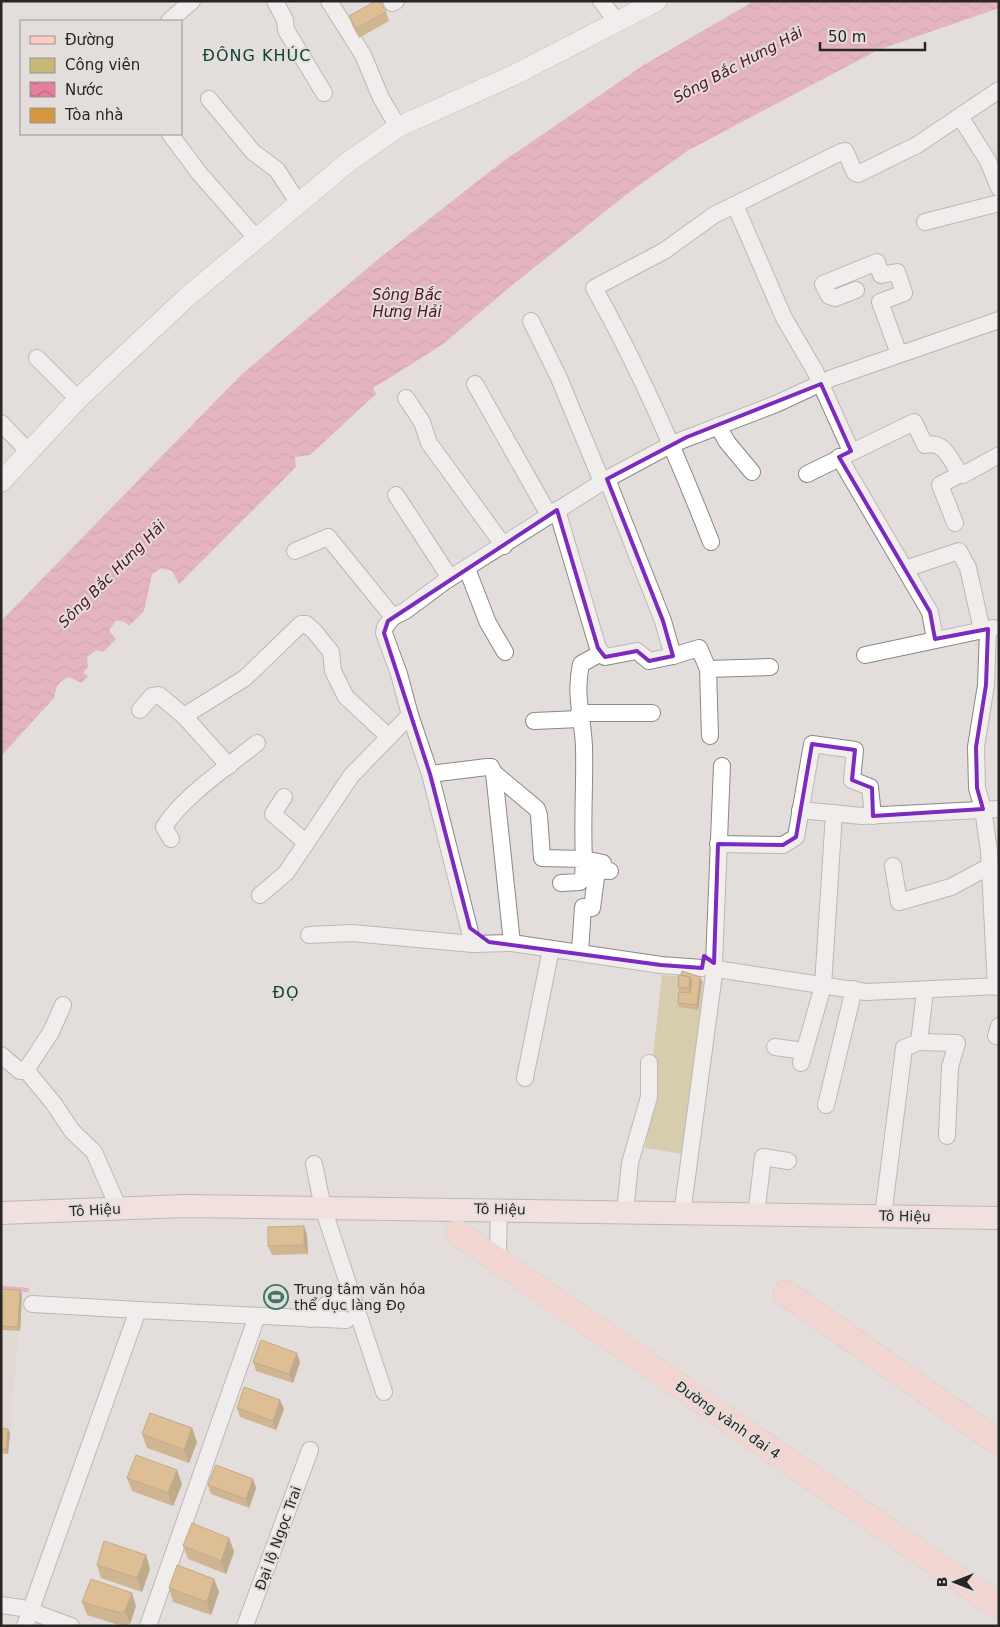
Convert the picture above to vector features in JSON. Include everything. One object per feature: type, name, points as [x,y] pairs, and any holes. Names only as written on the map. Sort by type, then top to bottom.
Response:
[{"type":"main road","name":"Tô Hiệu","points":[[1,1213],[185,1206],[499,1209],[682,1214],[999,1218]]},
{"type":"main road","name":"Đường vành đai 4","points":[[458,1233],[999,1607]]},
{"type":"main road","points":[[786,1293],[999,1443]]},
{"type":"street","points":[[171,20],[192,1]]},
{"type":"street","points":[[275,1],[285,20],[286,30],[324,93]]},
{"type":"street","points":[[329,1],[363,55],[381,98],[398,126]]},
{"type":"street","points":[[601,1],[618,22]]},
{"type":"street","points":[[1,482],[78,399],[187,297],[347,163],[398,126],[514,75],[657,1]]},
{"type":"street","points":[[710,542],[672,444],[611,318],[594,288],[664,251],[714,215],[841,152],[845,152],[855,173],[858,174],[917,145],[961,118],[999,90]]},
{"type":"street","points":[[209,99],[253,152],[277,170],[299,204]]},
{"type":"street","points":[[961,118],[988,161],[999,188]]},
{"type":"street","points":[[171,135],[199,172],[256,238]]},
{"type":"street","points":[[925,222],[999,203]]},
{"type":"street","points":[[735,205],[784,318],[821,384],[845,454],[905,569],[930,612],[935,639]]},
{"type":"street","points":[[856,290],[835,298],[829,296],[823,284],[877,262],[881,274],[897,272],[904,293],[880,302],[899,354]]},
{"type":"street","points":[[477,938],[430,774],[410,715],[400,674],[384,633],[385,626],[393,617],[405,611],[450,578],[504,546],[553,512],[605,480],[672,444],[899,354],[999,320]]},
{"type":"street","points":[[531,321],[605,480],[663,621],[672,656]]},
{"type":"street","points":[[37,358],[78,399]]},
{"type":"street","points":[[475,384],[553,512],[598,648],[605,657],[637,651],[648,661],[699,648],[708,668],[710,736]]},
{"type":"street","points":[[406,398],[422,422],[429,443],[504,546]]},
{"type":"street","points":[[807,474],[914,422],[925,446],[935,443],[941,445],[960,474]]},
{"type":"street","points":[[1,423],[28,452]]},
{"type":"street","points":[[718,426],[727,442],[752,472]]},
{"type":"street","points":[[955,523],[940,485],[960,474],[963,475],[999,455]]},
{"type":"street","points":[[396,495],[450,578]]},
{"type":"street","points":[[295,551],[328,537],[393,617]]},
{"type":"street","points":[[309,935],[352,933],[477,938],[661,965],[712,969],[866,992],[997,987],[990,866],[991,809],[977,788],[976,747],[986,685],[990,629],[968,568],[959,551],[905,569]]},
{"type":"street","points":[[467,569],[488,624],[505,652]]},
{"type":"street","points":[[184,716],[244,678],[301,624],[306,624],[331,652],[333,670],[346,696],[390,737]]},
{"type":"street","points":[[865,655],[990,629]]},
{"type":"street","points":[[561,883],[580,882],[583,878],[584,747],[579,716],[578,681],[581,664],[601,652]]},
{"type":"street","points":[[708,668],[770,667]]},
{"type":"street","points":[[140,710],[152,696],[158,695],[184,716],[229,766]]},
{"type":"street","points":[[534,721],[579,716],[652,713]]},
{"type":"street","points":[[260,895],[286,873],[351,776],[410,715]]},
{"type":"street","points":[[171,839],[164,827],[168,819],[181,805],[257,743]]},
{"type":"street","points":[[718,844],[782,845],[796,837],[812,744],[855,750],[852,780],[870,787],[873,816]]},
{"type":"street","points":[[682,1214],[712,969],[722,766]]},
{"type":"street","points":[[430,774],[487,767],[491,767],[494,773],[512,943]]},
{"type":"street","points":[[494,773],[537,809],[542,858],[584,858],[606,867],[597,870],[592,908],[583,907],[580,952]]},
{"type":"street","points":[[284,797],[273,814],[305,842]]},
{"type":"street","points":[[800,810],[873,816],[991,809]]},
{"type":"street","points":[[775,1047],[803,1057],[823,986],[834,813]]},
{"type":"street","points":[[893,866],[898,902],[952,887],[990,866]]},
{"type":"street","points":[[525,1078],[551,948]]},
{"type":"street","points":[[826,1105],[854,989]]},
{"type":"street","points":[[919,1042],[925,991]]},
{"type":"street","points":[[1,1055],[20,1071],[26,1070],[51,1032],[64,1005]]},
{"type":"street","points":[[883,1216],[904,1048],[919,1042],[958,1043],[950,1067],[946,1136]]},
{"type":"street","points":[[625,1212],[630,1163],[649,1097],[648,1063]]},
{"type":"street","points":[[26,1070],[54,1104],[72,1131],[94,1152],[119,1209]]},
{"type":"street","points":[[756,1215],[763,1157],[788,1161]]},
{"type":"street","points":[[314,1164],[323,1208],[384,1392]]},
{"type":"street","points":[[499,1209],[498,1251],[500,1262]]},
{"type":"street","points":[[310,1319],[333,1299],[350,1293]]},
{"type":"street","points":[[32,1304],[346,1320]]},
{"type":"street","points":[[28,1618],[138,1310]]},
{"type":"street","points":[[148,1626],[257,1316]]},
{"type":"street","name":"Đại lộ Ngọc Trai","points":[[245,1626],[310,1450]]},
{"type":"street","points":[[1,1605],[28,1618],[71,1626]]},
{"type":"highlighted area","points":[[821,384],[851,451],[839,457],[930,612],[935,639],[988,629],[986,685],[976,747],[977,788],[983,809],[873,816],[872,788],[852,780],[855,750],[812,744],[796,837],[783,845],[718,844],[714,963],[704,956],[702,968],[661,965],[489,942],[470,928],[430,774],[384,633],[388,621],[557,510],[598,648],[605,657],[637,651],[649,661],[673,656],[663,621],[607,479],[687,437]]},
{"type":"shaded area","points":[[1,1293],[22,1294],[8,1454],[1,1453]]},
{"type":"green space","points":[[662,975],[700,978],[706,985],[682,1154],[645,1148],[655,1094],[652,1066]]},
{"type":"water","name":"Sông Bắc Hưng Hải","points":[[754,1],[999,1],[999,8],[878,50],[687,151],[631,191],[511,286],[442,345],[373,388],[376,394],[310,455],[295,457],[296,467],[179,584],[172,571],[161,568],[152,574],[144,611],[129,626],[125,622],[116,620],[109,631],[116,639],[103,652],[96,650],[87,657],[88,667],[83,673],[88,676],[81,683],[69,677],[60,683],[54,698],[1,756],[1,621],[241,375],[382,256],[502,162],[644,65]]},
{"type":"building","points":[[376,1],[380,1],[386,12],[356,29],[349,16]]},
{"type":"building","points":[[682,971],[700,977],[697,1005],[678,1003],[679,992],[690,993],[692,981],[690,977],[681,975]]},
{"type":"building","points":[[679,975],[690,977],[689,988],[678,987]]},
{"type":"building","points":[[304,1226],[304,1245],[268,1246],[268,1227]]},
{"type":"building","points":[[1,1289],[20,1290],[18,1327],[1,1326]]},
{"type":"building","points":[[261,1340],[297,1353],[289,1374],[253,1362]]},
{"type":"building","points":[[244,1387],[280,1400],[273,1421],[237,1408]]},
{"type":"building","points":[[150,1413],[192,1428],[184,1450],[142,1434]]},
{"type":"building","points":[[1,1428],[8,1429],[6,1449],[1,1449]]},
{"type":"building","points":[[136,1455],[177,1470],[168,1493],[127,1478]]},
{"type":"building","points":[[216,1465],[253,1479],[246,1499],[208,1485]]},
{"type":"building","points":[[192,1523],[229,1538],[221,1561],[183,1546]]},
{"type":"building","points":[[104,1541],[146,1555],[137,1578],[97,1565]]},
{"type":"building","points":[[177,1565],[214,1579],[207,1602],[169,1588]]},
{"type":"building","points":[[91,1579],[132,1593],[125,1611],[120,1613],[82,1602]]},
{"type":"waterway","points":[[1,1288],[27,1290]]},
{"type":"place","name":"Trung tâm văn hóa thể dục làng Đọ","points":[[276,1297]]},
{"type":"district","name":"ĐÔNG KHÚC","points":[[257,55]]},
{"type":"district","name":"ĐỌ","points":[[286,992]]}]
